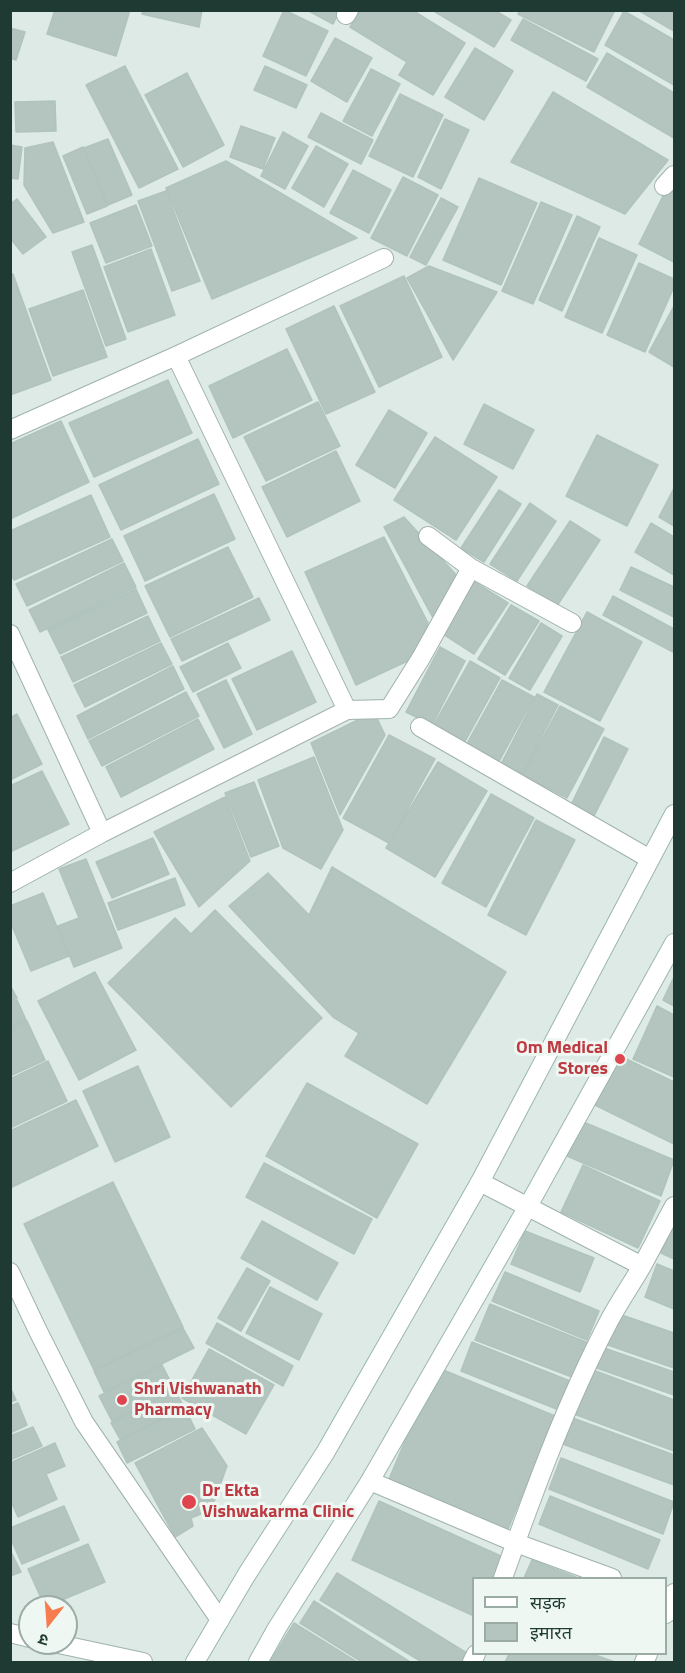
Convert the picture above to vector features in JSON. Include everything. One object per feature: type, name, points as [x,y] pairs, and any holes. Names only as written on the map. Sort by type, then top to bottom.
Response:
[{"type":"street","points":[[10,430],[176,356],[384,258]]},
{"type":"street","points":[[176,356],[347,710]]},
{"type":"street","points":[[428,536],[471,568],[572,623]]},
{"type":"street","points":[[10,883],[102,833],[347,710],[389,709],[421,658],[471,568]]},
{"type":"street","points":[[10,634],[102,833]]},
{"type":"street","points":[[420,727],[650,860]]},
{"type":"street","points":[[195,1662],[325,1453],[480,1182],[675,814]]},
{"type":"street","points":[[258,1662],[370,1481],[675,943]]},
{"type":"street","points":[[480,1182],[526,1208],[642,1266]]},
{"type":"street","points":[[503,1577],[545,1463],[585,1371],[610,1319],[675,1206]]},
{"type":"street","points":[[10,1272],[84,1422],[220,1620]]},
{"type":"street","points":[[370,1481],[516,1543],[609,1577]]},
{"type":"street","points":[[78,1648],[143,1662]]},
{"type":"building","points":[[55,10],[130,10],[116,56],[47,34]]},
{"type":"building","points":[[143,10],[202,10],[199,27],[142,14]]},
{"type":"building","points":[[284,10],[328,31],[306,76],[263,56]]},
{"type":"building","points":[[307,10],[340,10],[333,24]]},
{"type":"building","points":[[360,10],[412,10],[465,43],[433,95],[399,75],[407,62],[350,27]]},
{"type":"building","points":[[432,10],[494,10],[511,20],[494,47]]},
{"type":"building","points":[[520,10],[615,10],[594,52],[518,14]]},
{"type":"building","points":[[638,10],[674,10],[674,31]]},
{"type":"building","points":[[624,11],[674,40],[674,85],[605,45]]},
{"type":"building","points":[[523,19],[598,59],[586,81],[511,40]]},
{"type":"building","points":[[10,28],[25,32],[16,60],[10,58]]},
{"type":"building","points":[[335,38],[372,58],[347,102],[311,81]]},
{"type":"building","points":[[475,48],[513,71],[484,120],[445,97]]},
{"type":"building","points":[[607,53],[674,93],[674,138],[587,87]]},
{"type":"building","points":[[125,66],[178,169],[139,188],[86,85]]},
{"type":"building","points":[[265,66],[307,85],[296,108],[254,90]]},
{"type":"building","points":[[371,69],[400,84],[372,136],[343,121]]},
{"type":"building","points":[[187,73],[224,145],[183,167],[145,95]]},
{"type":"building","points":[[553,92],[668,160],[625,214],[511,162]]},
{"type":"building","points":[[400,94],[443,115],[413,177],[369,156]]},
{"type":"building","points":[[55,101],[56,131],[16,132],[15,102]]},
{"type":"building","points":[[321,113],[373,140],[361,164],[308,137]]},
{"type":"building","points":[[445,119],[469,130],[441,189],[418,177]]},
{"type":"building","points":[[241,126],[275,138],[263,169],[230,157]]},
{"type":"building","points":[[283,132],[308,146],[285,189],[261,176]]},
{"type":"building","points":[[108,139],[132,195],[108,205],[84,148]]},
{"type":"building","points":[[53,142],[84,222],[53,233],[24,185],[25,148]]},
{"type":"building","points":[[10,145],[22,147],[18,179],[10,178]]},
{"type":"building","points":[[316,146],[348,164],[324,207],[292,188]]},
{"type":"building","points":[[83,147],[107,206],[87,214],[63,156]]},
{"type":"building","points":[[226,161],[357,238],[212,299],[166,188]]},
{"type":"building","points":[[353,170],[391,190],[369,233],[330,213]]},
{"type":"building","points":[[403,177],[438,195],[407,256],[371,238]]},
{"type":"building","points":[[479,178],[537,203],[501,285],[443,260]]},
{"type":"building","points":[[668,186],[674,190],[674,262],[639,244]]},
{"type":"building","points":[[166,191],[200,281],[172,291],[138,201]]},
{"type":"building","points":[[441,198],[458,207],[426,265],[410,257]]},
{"type":"building","points":[[17,199],[46,237],[23,254],[10,238],[10,204]]},
{"type":"building","points":[[541,202],[572,215],[533,304],[502,291]]},
{"type":"building","points":[[136,205],[152,246],[106,263],[90,223]]},
{"type":"building","points":[[577,216],[600,227],[562,311],[539,300]]},
{"type":"building","points":[[599,238],[637,255],[602,333],[565,317]]},
{"type":"building","points":[[92,245],[126,339],[106,346],[72,252]]},
{"type":"building","points":[[151,249],[175,315],[128,332],[104,267]]},
{"type":"building","points":[[639,263],[674,279],[674,287],[645,352],[607,335]]},
{"type":"building","points":[[429,266],[497,292],[453,360],[407,278]]},
{"type":"building","points":[[13,274],[51,380],[10,395],[10,275]]},
{"type":"building","points":[[404,276],[442,357],[379,387],[340,306]]},
{"type":"building","points":[[83,290],[107,357],[53,376],[29,309]]},
{"type":"building","points":[[334,306],[375,392],[326,414],[286,329]]},
{"type":"building","points":[[674,306],[674,367],[649,352]]},
{"type":"building","points":[[287,349],[312,400],[233,438],[209,386]]},
{"type":"building","points":[[168,380],[192,433],[94,477],[69,423]]},
{"type":"building","points":[[318,402],[340,446],[266,481],[244,437]]},
{"type":"building","points":[[484,404],[534,430],[513,469],[464,444]]},
{"type":"building","points":[[389,410],[427,433],[395,488],[356,465]]},
{"type":"building","points":[[61,421],[89,482],[10,519],[10,444]]},
{"type":"building","points":[[597,435],[658,465],[627,526],[566,496]]},
{"type":"building","points":[[435,437],[497,477],[456,540],[394,500]]},
{"type":"building","points":[[198,439],[219,484],[121,530],[99,485]]},
{"type":"building","points":[[336,451],[360,501],[287,537],[262,487]]},
{"type":"building","points":[[674,488],[674,526],[659,517]]},
{"type":"building","points":[[499,490],[521,504],[484,562],[461,548]]},
{"type":"building","points":[[214,494],[235,539],[145,581],[124,536]]},
{"type":"building","points":[[91,495],[110,537],[14,580],[10,572],[10,531]]},
{"type":"building","points":[[530,503],[556,521],[517,581],[490,564]]},
{"type":"building","points":[[404,517],[458,577],[433,618],[384,527]]},
{"type":"building","points":[[570,521],[600,540],[557,606],[527,586]]},
{"type":"building","points":[[651,523],[674,537],[674,575],[635,552]]},
{"type":"building","points":[[384,537],[428,623],[414,658],[356,685],[305,572]]},
{"type":"building","points":[[112,539],[123,561],[27,606],[16,584]]},
{"type":"building","points":[[228,547],[253,597],[170,637],[145,586]]},
{"type":"building","points":[[124,563],[136,587],[40,632],[29,610]]},
{"type":"building","points":[[631,567],[674,587],[674,617],[620,590]]},
{"type":"building","points":[[473,581],[508,603],[474,654],[440,632]]},
{"type":"building","points":[[136,589],[147,613],[60,654],[48,630]]},
{"type":"building","points":[[613,596],[674,629],[673,652],[603,615]]},
{"type":"building","points":[[259,598],[270,620],[182,661],[171,639]]},
{"type":"building","points":[[511,605],[539,621],[505,675],[478,659]]},
{"type":"building","points":[[587,612],[642,642],[600,721],[544,692]]},
{"type":"building","points":[[148,616],[160,641],[73,682],[61,657]]},
{"type":"building","points":[[541,623],[562,636],[530,690],[509,678]]},
{"type":"building","points":[[161,643],[172,664],[85,707],[74,685]]},
{"type":"building","points":[[228,643],[241,668],[193,692],[180,667]]},
{"type":"building","points":[[440,647],[465,661],[432,725],[406,712]]},
{"type":"building","points":[[292,651],[316,702],[257,730],[232,679]]},
{"type":"building","points":[[470,661],[500,678],[463,745],[432,728]]},
{"type":"building","points":[[173,666],[184,689],[88,739],[77,716]]},
{"type":"building","points":[[226,680],[252,734],[224,748],[197,694]]},
{"type":"building","points":[[502,680],[534,697],[496,767],[464,749]]},
{"type":"building","points":[[186,692],[199,716],[102,766],[89,741]]},
{"type":"building","points":[[537,694],[558,705],[522,775],[501,764]]},
{"type":"building","points":[[560,706],[604,729],[567,798],[523,775]]},
{"type":"building","points":[[374,712],[385,735],[340,815],[311,743]]},
{"type":"building","points":[[17,714],[42,764],[10,780],[10,718]]},
{"type":"building","points":[[198,719],[214,749],[121,797],[106,767]]},
{"type":"building","points":[[389,735],[435,759],[389,843],[343,818]]},
{"type":"building","points":[[604,737],[628,749],[593,818],[570,807]]},
{"type":"building","points":[[314,757],[343,830],[321,869],[283,848],[258,780]]},
{"type":"building","points":[[438,762],[487,791],[435,877],[386,848]]},
{"type":"building","points":[[42,771],[69,824],[10,852],[10,786]]},
{"type":"building","points":[[254,782],[279,846],[251,857],[225,793]]},
{"type":"building","points":[[491,794],[534,818],[486,907],[442,883]]},
{"type":"building","points":[[225,797],[250,861],[199,907],[154,832]]},
{"type":"building","points":[[536,820],[575,840],[526,935],[488,915]]},
{"type":"building","points":[[153,838],[169,874],[112,898],[96,862]]},
{"type":"building","points":[[86,859],[122,948],[74,967],[58,926],[79,918],[59,869]]},
{"type":"building","points":[[332,867],[506,972],[427,1104],[345,1056],[359,1033],[333,1017],[229,906],[268,873],[309,915]]},
{"type":"building","points":[[175,878],[185,905],[118,930],[108,903]]},
{"type":"building","points":[[43,893],[69,956],[31,971],[10,921],[10,906]]},
{"type":"building","points":[[215,910],[322,1018],[231,1107],[108,983],[175,918],[191,934]]},
{"type":"building","points":[[95,972],[136,1050],[79,1080],[38,1001]]},
{"type":"building","points":[[674,979],[674,1006],[663,1000]]},
{"type":"building","points":[[10,985],[17,998],[10,1001]]},
{"type":"building","points":[[17,1000],[26,1020],[10,1027],[10,1003]]},
{"type":"building","points":[[657,1006],[674,1015],[674,1077],[633,1059]]},
{"type":"building","points":[[27,1021],[45,1060],[10,1076],[10,1029]]},
{"type":"building","points":[[618,1055],[674,1082],[674,1144],[593,1104]]},
{"type":"building","points":[[48,1061],[67,1101],[10,1128],[10,1079]]},
{"type":"building","points":[[138,1066],[170,1137],[115,1162],[83,1091]]},
{"type":"building","points":[[307,1083],[418,1144],[377,1218],[266,1156]]},
{"type":"building","points":[[76,1100],[98,1146],[10,1188],[10,1131]]},
{"type":"building","points":[[581,1121],[674,1160],[661,1196],[567,1156]]},
{"type":"building","points":[[264,1163],[372,1219],[354,1254],[246,1197]]},
{"type":"building","points":[[583,1165],[660,1201],[638,1248],[561,1212]]},
{"type":"building","points":[[113,1182],[183,1327],[94,1370],[24,1224]]},
{"type":"building","points":[[262,1221],[338,1263],[317,1300],[241,1258]]},
{"type":"building","points":[[674,1222],[674,1259],[661,1253]]},
{"type":"building","points":[[525,1231],[594,1258],[580,1292],[511,1264]]},
{"type":"building","points":[[657,1264],[674,1271],[674,1309],[645,1297]]},
{"type":"building","points":[[247,1268],[270,1281],[241,1331],[218,1318]]},
{"type":"building","points":[[505,1272],[599,1311],[587,1340],[492,1301]]},
{"type":"building","points":[[270,1287],[322,1314],[299,1360],[246,1333]]},
{"type":"building","points":[[490,1304],[591,1344],[577,1379],[475,1340]]},
{"type":"building","points":[[616,1313],[674,1333],[674,1368],[605,1344]]},
{"type":"building","points":[[217,1323],[293,1366],[283,1386],[206,1343]]},
{"type":"building","points":[[183,1328],[194,1348],[104,1392],[94,1371]]},
{"type":"building","points":[[472,1342],[575,1383],[564,1412],[461,1371]]},
{"type":"building","points":[[601,1347],[674,1372],[674,1395],[594,1367]]},
{"type":"building","points":[[209,1349],[274,1385],[246,1434],[182,1398]]},
{"type":"building","points":[[162,1365],[175,1390],[112,1421],[99,1396]]},
{"type":"building","points":[[436,1367],[555,1416],[506,1534],[387,1484]]},
{"type":"building","points":[[590,1369],[674,1400],[674,1451],[574,1414]]},
{"type":"building","points":[[10,1387],[16,1400],[10,1402]]},
{"type":"building","points":[[175,1390],[184,1407],[120,1439],[111,1423]]},
{"type":"building","points":[[18,1403],[27,1425],[10,1433],[10,1406]]},
{"type":"building","points":[[185,1408],[195,1429],[127,1463],[117,1442]]},
{"type":"building","points":[[570,1417],[674,1455],[674,1485],[560,1443]]},
{"type":"building","points":[[33,1427],[42,1446],[10,1460],[10,1436]]},
{"type":"building","points":[[202,1428],[227,1466],[211,1510],[191,1518],[193,1526],[175,1537],[135,1463]]},
{"type":"building","points":[[55,1443],[65,1466],[46,1474],[57,1499],[18,1517],[10,1499],[10,1463]]},
{"type":"building","points":[[561,1458],[674,1502],[663,1534],[549,1489]]},
{"type":"building","points":[[550,1496],[660,1540],[648,1569],[539,1524]]},
{"type":"building","points":[[379,1501],[503,1557],[493,1577],[472,1577],[472,1615],[352,1560]]},
{"type":"building","points":[[64,1506],[79,1540],[22,1564],[10,1537],[10,1528]]},
{"type":"building","points":[[88,1544],[105,1582],[74,1595],[40,1595],[28,1569]]},
{"type":"building","points":[[10,1550],[21,1572],[10,1576]]},
{"type":"building","points":[[532,1560],[575,1577],[524,1577]]},
{"type":"building","points":[[337,1573],[470,1655],[465,1662],[422,1662],[320,1600]]},
{"type":"building","points":[[314,1601],[410,1662],[362,1662],[300,1623]]},
{"type":"building","points":[[294,1623],[357,1662],[270,1662]]},
{"type":"building","points":[[508,1655],[595,1655],[615,1662],[505,1662]]},
{"type":"place","name":"Om Medical Stores","points":[[620,1059]]},
{"type":"place","name":"Shri Vishwanath Pharmacy","points":[[122,1400]]},
{"type":"place","name":"Dr Ekta Vishwakarma Clinic","points":[[189,1502]]}]
